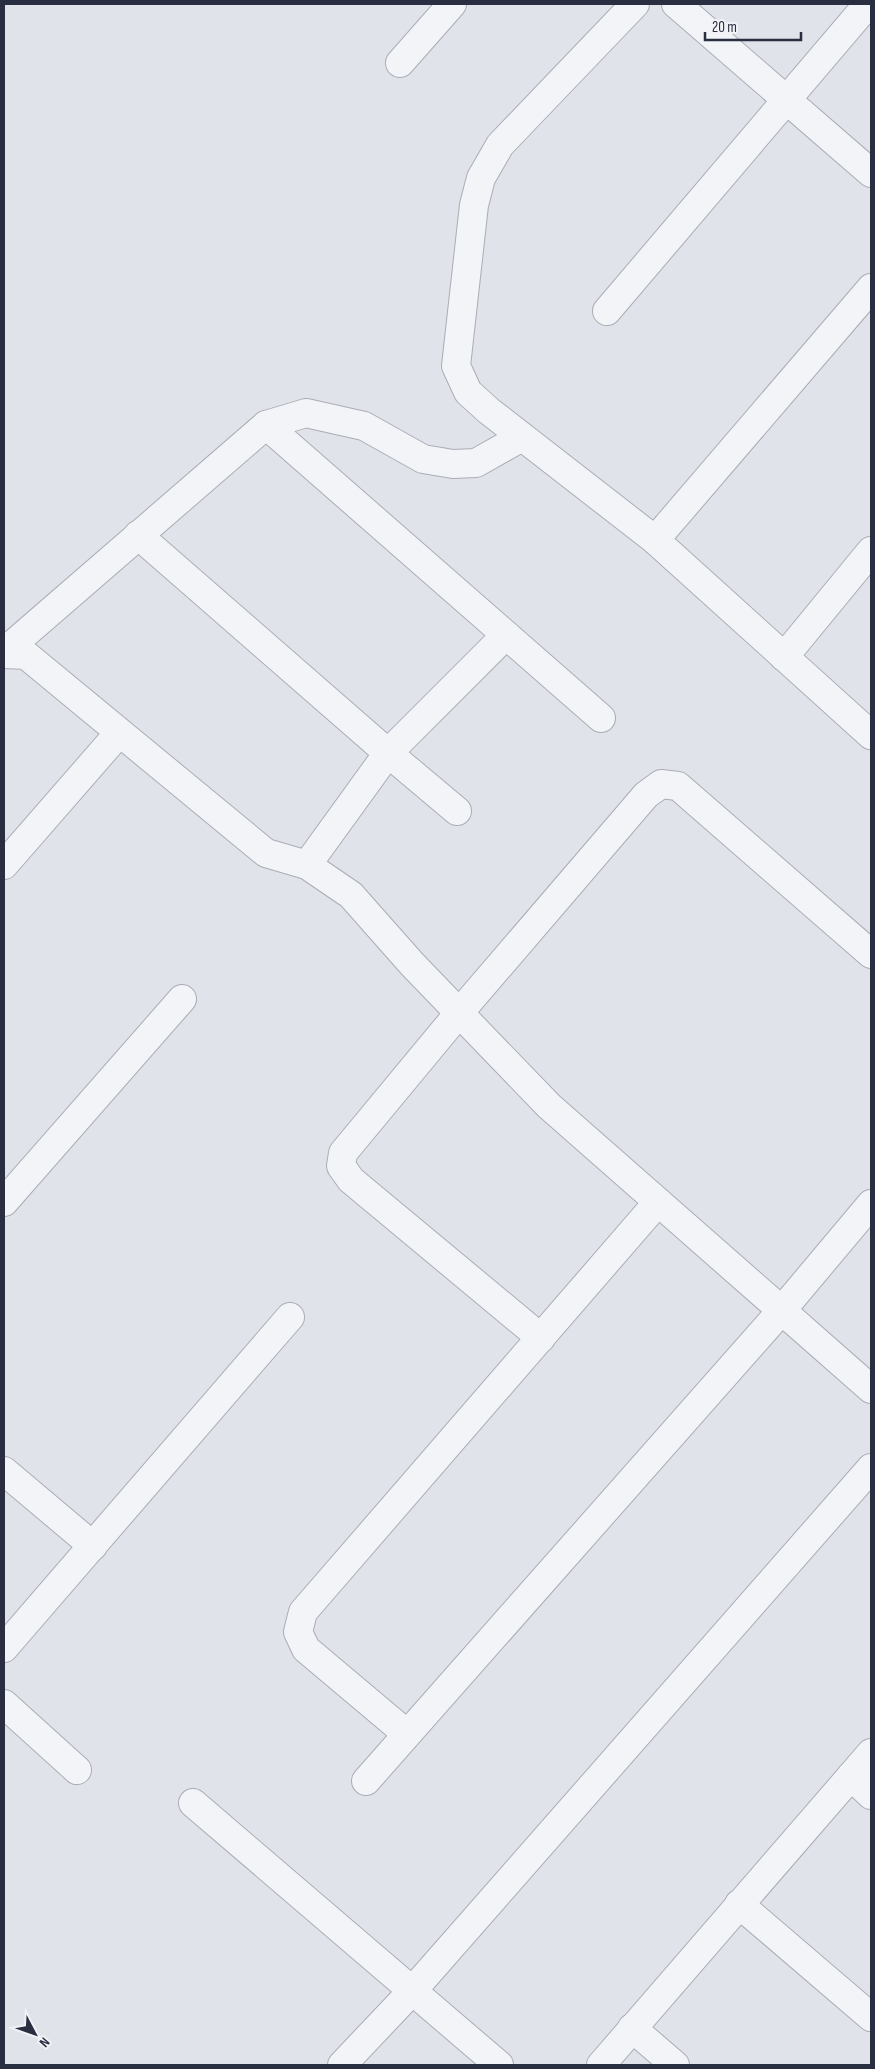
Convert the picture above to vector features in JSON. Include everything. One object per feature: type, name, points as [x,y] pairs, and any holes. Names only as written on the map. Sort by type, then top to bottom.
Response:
[{"type":"street","points":[[400,63],[452,4]]},
{"type":"street","points":[[635,4],[500,146],[481,178],[474,205],[456,366],[468,392],[522,437],[655,540],[871,734]]},
{"type":"street","points":[[676,4],[871,173]]},
{"type":"street","points":[[606,311],[868,4]]},
{"type":"street","points":[[655,540],[871,288]]},
{"type":"street","points":[[4,653],[266,425],[306,413],[364,426],[423,459],[453,464],[476,463],[522,437]]},
{"type":"street","points":[[266,425],[601,718]]},
{"type":"street","points":[[138,535],[388,754],[457,810]]},
{"type":"street","points":[[784,657],[871,551]]},
{"type":"street","points":[[307,865],[388,754],[506,635]]},
{"type":"street","points":[[4,653],[26,655],[266,853],[307,865],[351,895],[412,964],[549,1106],[871,1389]]},
{"type":"street","points":[[4,866],[119,733]]},
{"type":"street","points":[[540,1338],[351,1180],[341,1166],[343,1153],[459,1013],[646,796],[661,784],[678,786],[871,954]]},
{"type":"street","points":[[4,1202],[182,999]]},
{"type":"street","points":[[407,1734],[306,1649],[298,1632],[303,1612],[658,1202]]},
{"type":"street","points":[[366,1781],[782,1310],[871,1204]]},
{"type":"street","points":[[4,1648],[290,1317]]},
{"type":"street","points":[[342,2065],[413,1990],[871,1468]]},
{"type":"street","points":[[4,1471],[93,1546]]},
{"type":"street","points":[[4,1704],[77,1770]]},
{"type":"street","points":[[601,2065],[871,1753]]},
{"type":"street","points":[[851,1776],[871,1794]]},
{"type":"street","points":[[193,1803],[499,2065]]},
{"type":"street","points":[[739,1904],[871,2017]]},
{"type":"street","points":[[632,2028],[676,2065]]}]
